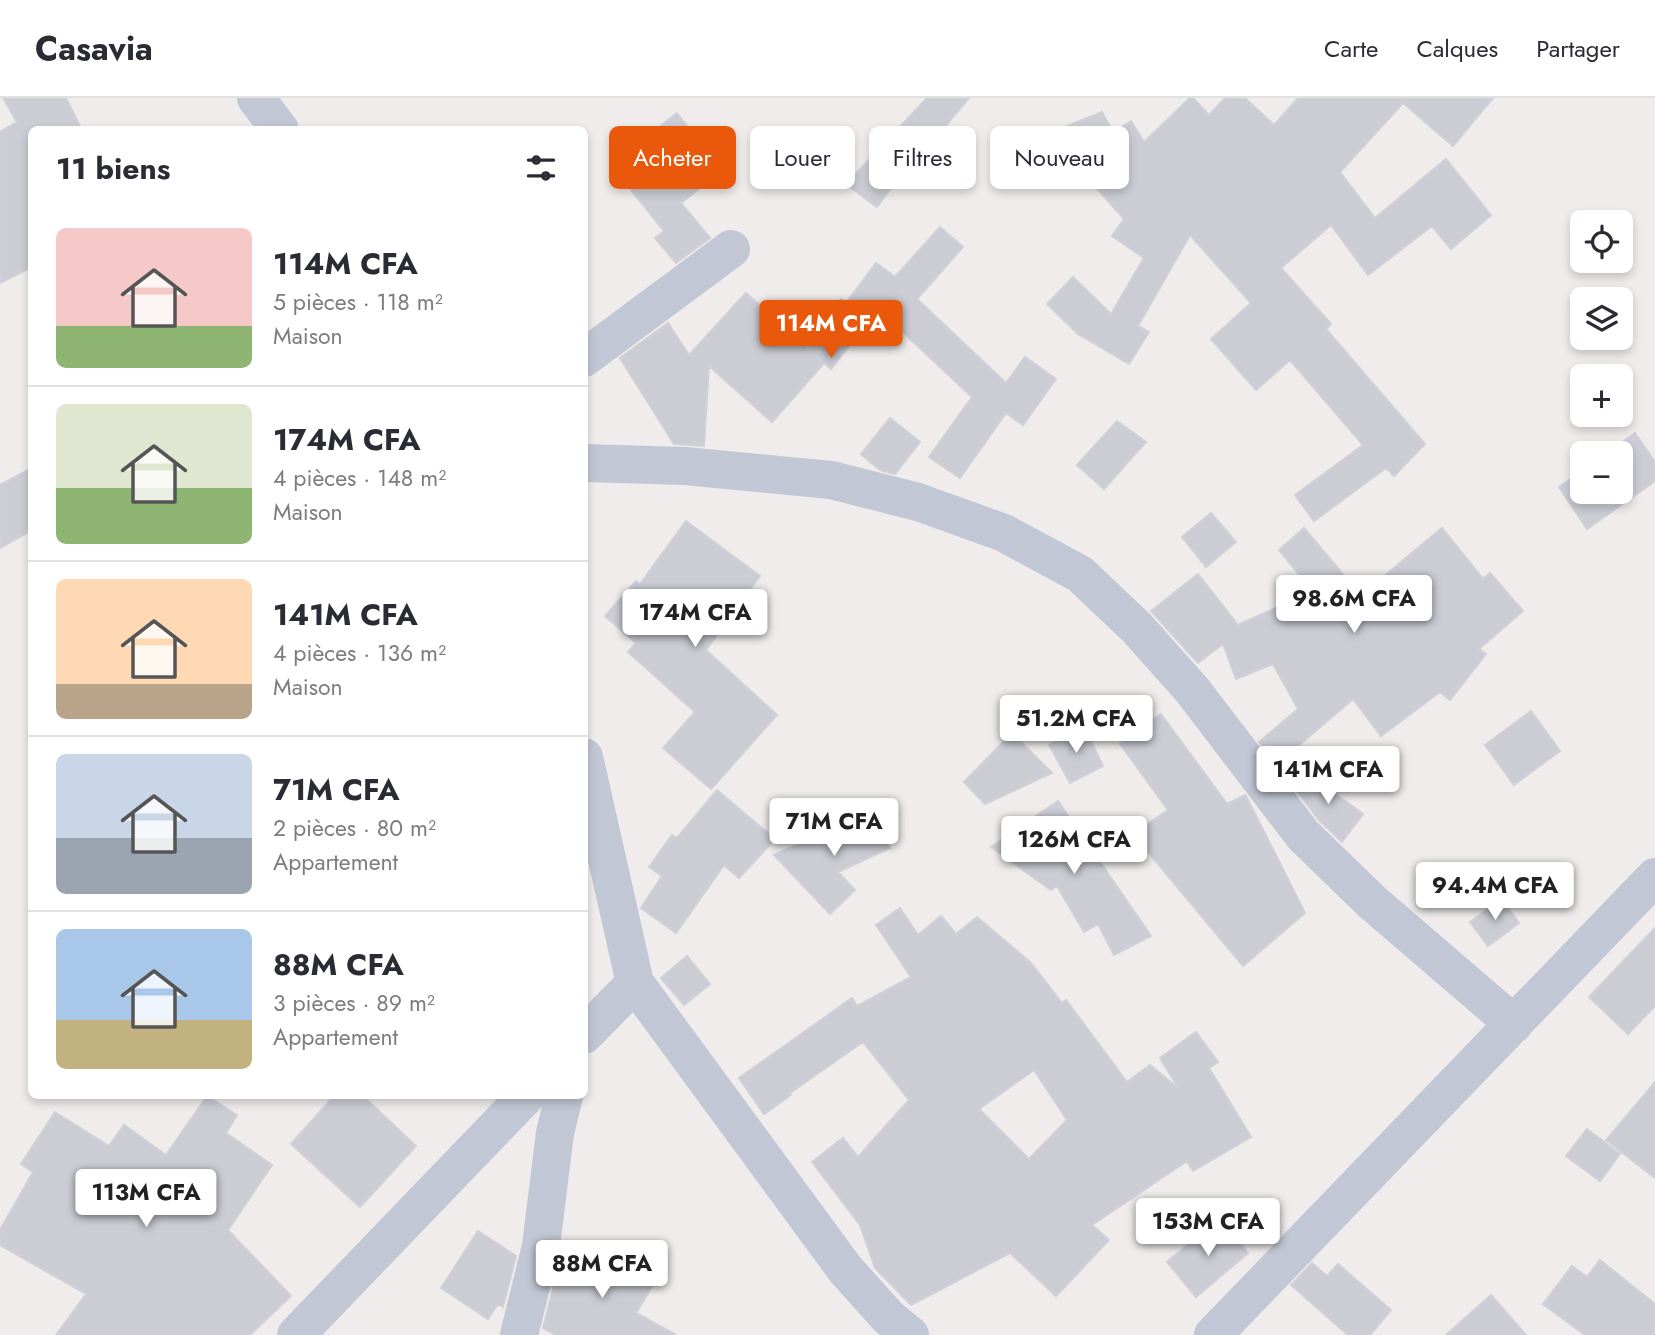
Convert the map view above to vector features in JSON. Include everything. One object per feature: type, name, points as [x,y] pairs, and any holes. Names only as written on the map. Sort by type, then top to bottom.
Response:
[{"type":"street","points":[[256,98],[277,126]]},
{"type":"street","points":[[588,355],[731,248]]},
{"type":"street","points":[[588,463],[685,466],[831,480],[918,502],[1004,533],[1080,575],[1137,628],[1193,691],[1303,835],[1372,902],[1514,1024]]},
{"type":"street","points":[[588,775],[635,983],[845,1269],[889,1318],[910,1335]]},
{"type":"street","points":[[1213,1335],[1655,877]]},
{"type":"street","points":[[588,1031],[635,983]]},
{"type":"street","points":[[296,1335],[523,1099]]},
{"type":"street","points":[[519,1335],[541,1246],[555,1132],[563,1099]]},
{"type":"building","points":[[3,98],[66,98],[80,126],[28,126],[28,269],[0,283],[0,132],[17,122]]},
{"type":"building","points":[[927,98],[969,98],[946,126],[901,126]]},
{"type":"building","points":[[1190,98],[1209,115],[1225,98],[1245,98],[1274,125],[1298,98],[1493,98],[1453,146],[1403,103],[1340,172],[1375,218],[1446,159],[1491,215],[1451,249],[1432,226],[1368,275],[1331,225],[1281,268],[1331,324],[1326,329],[1425,444],[1394,476],[1386,468],[1314,521],[1295,495],[1363,445],[1290,360],[1256,390],[1211,339],[1251,303],[1190,235],[1138,326],[1149,332],[1129,364],[1078,334],[1047,304],[1073,277],[1111,314],[1144,258],[1112,236],[1124,219],[1098,189],[1129,189],[1129,126],[1123,126],[1131,121],[1144,142]]},
{"type":"building","points":[[1102,112],[1110,126],[1067,126]]},
{"type":"building","points":[[677,113],[687,126],[660,126]]},
{"type":"building","points":[[869,160],[869,189],[890,189],[877,207],[853,189],[855,189],[855,174]]},
{"type":"building","points":[[630,189],[699,189],[681,203],[710,238],[676,263],[655,238],[664,231]]},
{"type":"building","points":[[940,227],[963,247],[917,299],[1006,383],[1025,357],[1056,379],[1023,425],[1006,413],[960,478],[929,457],[972,397],[878,309],[831,369],[816,356],[824,363],[772,422],[709,366],[704,446],[674,444],[620,358],[668,323],[689,355],[746,293],[808,349],[841,299],[846,303],[876,263],[895,277]]},
{"type":"building","points":[[890,418],[920,442],[895,474],[880,470],[861,454]]},
{"type":"building","points":[[1117,421],[1146,442],[1104,489],[1077,465]]},
{"type":"building","points":[[1635,433],[1655,462],[1655,481],[1633,497],[1633,441],[1624,441]]},
{"type":"building","points":[[28,470],[28,532],[0,548],[0,485]]},
{"type":"building","points":[[1570,479],[1570,504],[1559,487]]},
{"type":"building","points":[[1570,504],[1622,504],[1587,529]]},
{"type":"building","points":[[1211,513],[1236,542],[1206,567],[1182,537]]},
{"type":"building","points":[[686,521],[760,576],[706,650],[777,715],[711,789],[663,748],[695,712],[628,652],[636,643],[605,616],[636,581],[640,584]]},
{"type":"building","points":[[1304,528],[1353,586],[1357,582],[1366,591],[1442,528],[1483,579],[1490,573],[1523,611],[1479,649],[1486,654],[1450,700],[1440,692],[1381,736],[1353,699],[1277,764],[1259,742],[1298,709],[1273,664],[1236,679],[1223,644],[1198,663],[1151,611],[1198,574],[1238,625],[1313,591],[1279,550]]},
{"type":"building","points":[[1531,711],[1560,751],[1514,785],[1485,745]]},
{"type":"building","points":[[1161,714],[1227,804],[1246,796],[1305,913],[1243,966],[1133,834],[1168,810],[1120,744]]},
{"type":"building","points":[[1084,727],[1103,766],[1070,783],[1049,745]]},
{"type":"building","points":[[1012,733],[1052,773],[985,804],[964,782]]},
{"type":"building","points":[[1304,771],[1363,814],[1342,842],[1319,820],[1293,786]]},
{"type":"building","points":[[717,790],[775,839],[739,878],[724,865],[676,933],[641,908],[662,876],[649,867],[672,835],[677,838]]},
{"type":"building","points":[[1058,801],[1151,936],[1114,955],[1098,924],[1084,932],[1057,886],[1051,890],[991,847]]},
{"type":"building","points":[[872,810],[890,848],[838,872],[855,890],[830,914],[774,855]]},
{"type":"building","points":[[1502,899],[1519,923],[1488,946],[1470,922]]},
{"type":"building","points":[[900,908],[918,935],[941,916],[956,934],[977,917],[1031,963],[1062,1003],[1066,1000],[1127,1082],[1150,1065],[1179,1089],[1160,1058],[1196,1032],[1218,1062],[1209,1068],[1251,1137],[1193,1171],[1187,1161],[1092,1225],[1109,1240],[1056,1296],[1010,1253],[911,1305],[875,1268],[860,1225],[812,1162],[843,1138],[858,1157],[909,1100],[863,1042],[764,1114],[739,1078],[852,998],[857,1006],[911,977],[876,925]],"holes":[[[1034,1070],[1067,1120],[1029,1159],[979,1109]]]},
{"type":"building","points":[[1655,928],[1655,1006],[1628,1034],[1589,997]]},
{"type":"building","points":[[687,956],[710,984],[684,1005],[661,978]]},
{"type":"building","points":[[1655,1082],[1655,1178],[1606,1140]]},
{"type":"building","points":[[205,1099],[212,1099],[237,1115],[226,1133],[272,1165],[228,1230],[291,1296],[250,1335],[56,1335],[86,1294],[0,1245],[0,1230],[33,1172],[21,1164],[55,1112],[109,1146],[124,1125],[166,1155]]},
{"type":"building","points":[[331,1099],[366,1099],[416,1146],[360,1207],[291,1144]]},
{"type":"building","points":[[1587,1129],[1620,1154],[1600,1181],[1566,1156]]},
{"type":"building","points":[[1220,1218],[1248,1253],[1196,1297],[1167,1262]]},
{"type":"building","points":[[478,1231],[516,1256],[503,1307],[498,1304],[488,1319],[441,1288]]},
{"type":"building","points":[[596,1244],[656,1280],[636,1313],[676,1335],[556,1335],[543,1328],[555,1281],[565,1288]]},
{"type":"building","points":[[1600,1260],[1655,1304],[1655,1335],[1585,1335],[1543,1304],[1572,1266],[1587,1277]]},
{"type":"building","points":[[1312,1263],[1327,1276],[1338,1264],[1391,1310],[1370,1335],[1348,1335],[1291,1285]]},
{"type":"building","points":[[1491,1295],[1526,1335],[1446,1335]]}]
